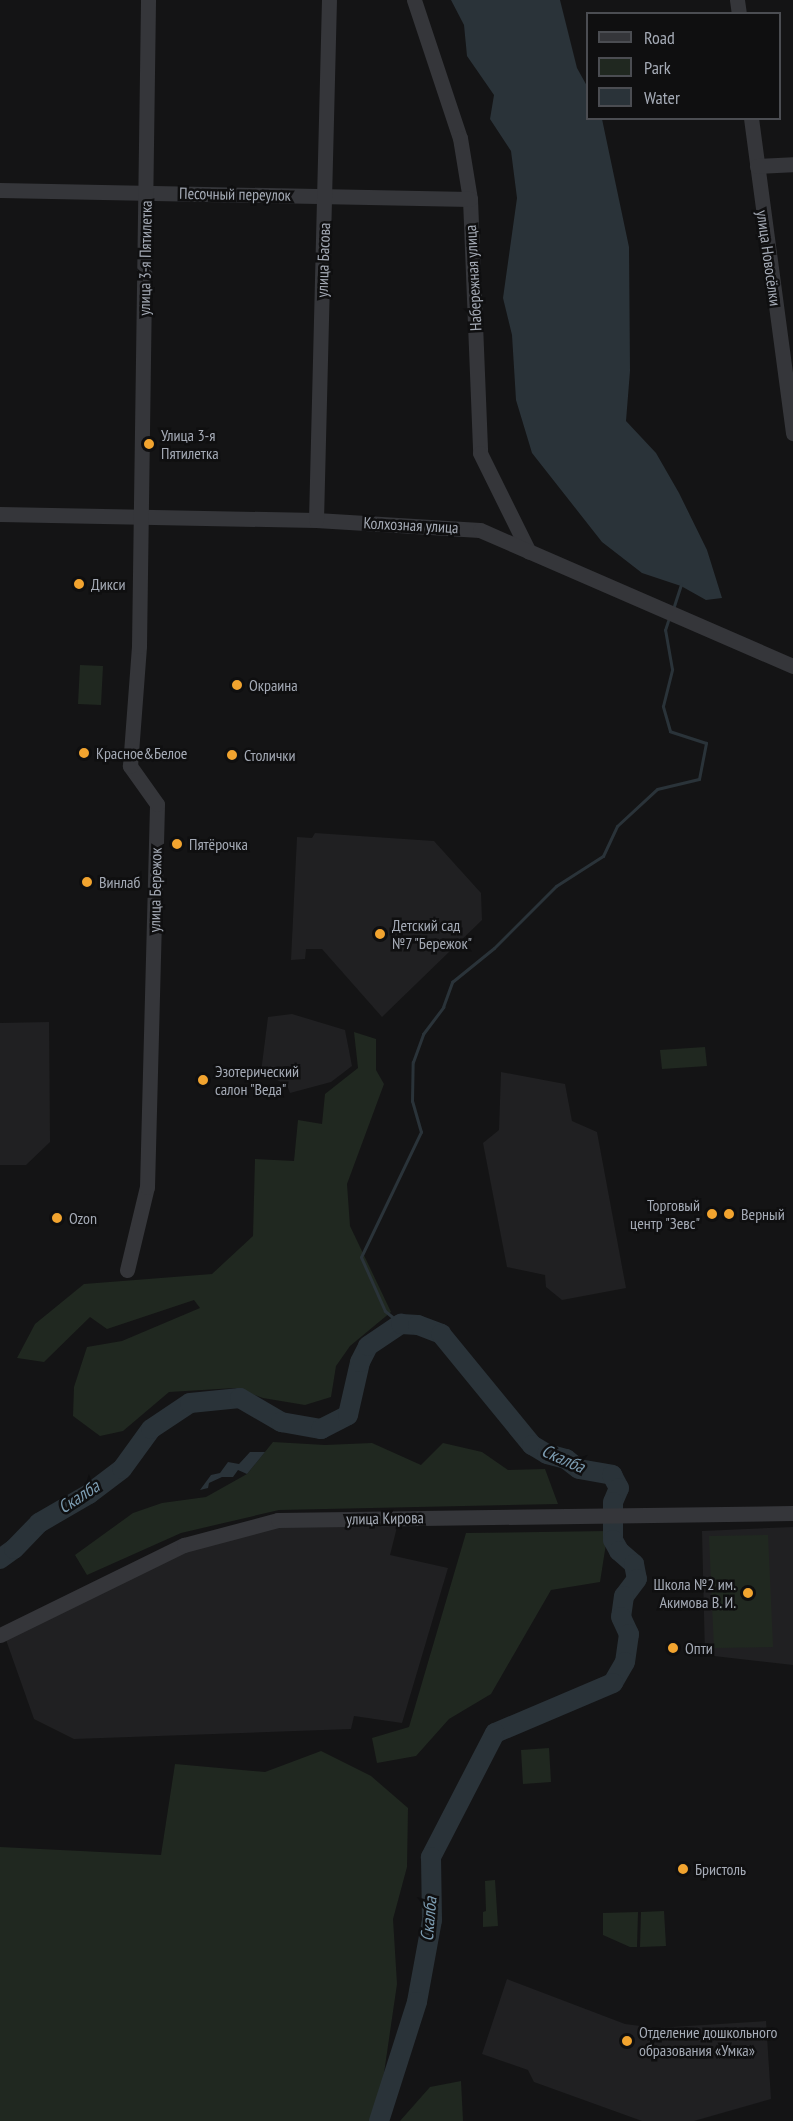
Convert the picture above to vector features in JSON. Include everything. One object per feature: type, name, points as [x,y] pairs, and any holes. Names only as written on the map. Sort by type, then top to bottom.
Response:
[{"type":"street","name":"улица 3-я Пятилетка","points":[[141,517],[148,0]]},
{"type":"street","name":"улица Басова","points":[[316,520],[329,0]]},
{"type":"street","name":"Набережная улица","points":[[414,0],[460,138],[470,199],[480,453],[529,552]]},
{"type":"street","name":"улица Новосёлки","points":[[752,120],[793,433]]},
{"type":"street","points":[[757,166],[793,164]]},
{"type":"street","name":"Песочный переулок","points":[[0,190],[470,199]]},
{"type":"street","name":"Колхозная улица","points":[[0,514],[316,520],[480,530],[793,666]]},
{"type":"street","name":"улица Бережок","points":[[127,1270],[147,1187],[157,804],[130,766],[138,646],[141,517]]},
{"type":"street","name":"улица Кирова","points":[[0,1635],[184,1545],[278,1520],[793,1513]]},
{"type":"shaded area","name":"Детский сад №7 \"Бережок\"","points":[[315,833],[434,841],[481,893],[482,920],[382,1017],[322,949],[306,949],[305,959],[291,960],[297,837],[312,838]]},
{"type":"shaded area","points":[[292,1014],[345,1030],[352,1066],[331,1082],[290,1093],[287,1085],[261,1072],[268,1017]]},
{"type":"shaded area","points":[[49,1022],[50,1142],[26,1165],[0,1165],[0,1023]]},
{"type":"shaded area","points":[[501,1072],[565,1084],[572,1121],[597,1132],[626,1288],[562,1300],[546,1287],[545,1275],[507,1267],[483,1143],[499,1130]]},
{"type":"shaded area","points":[[399,1519],[390,1555],[448,1568],[402,1723],[354,1716],[351,1729],[74,1739],[34,1719],[5,1637],[183,1549],[278,1524]]},
{"type":"shaded area","name":"Школа №2 им. Акимова В. И.","points":[[793,1527],[793,1665],[705,1655],[702,1531]]},
{"type":"shaded area","name":"Отделение дошкольного образования «Умка»","points":[[507,1979],[625,2024],[656,2028],[766,2021],[771,2099],[694,2121],[642,2121],[534,2082],[528,2070],[482,2054]]},
{"type":"green space","points":[[80,665],[103,666],[101,705],[78,704]]},
{"type":"green space","points":[[354,1032],[376,1039],[376,1070],[384,1084],[347,1184],[350,1226],[391,1312],[350,1346],[336,1366],[331,1397],[305,1405],[263,1398],[235,1388],[169,1392],[123,1431],[100,1436],[73,1416],[74,1387],[87,1347],[122,1341],[200,1308],[194,1300],[107,1329],[90,1317],[44,1362],[17,1358],[35,1324],[84,1284],[212,1274],[253,1236],[255,1159],[294,1161],[298,1120],[322,1124],[325,1094],[358,1068]]},
{"type":"green space","points":[[705,1047],[707,1066],[662,1069],[660,1050]]},
{"type":"green space","points":[[273,1442],[325,1445],[372,1443],[421,1465],[443,1443],[482,1452],[508,1470],[545,1469],[558,1504],[279,1510],[181,1533],[87,1575],[75,1555],[133,1513],[162,1503],[206,1497],[247,1474]]},
{"type":"green space","points":[[608,1531],[600,1582],[551,1590],[491,1694],[449,1719],[416,1756],[377,1763],[372,1738],[409,1727],[466,1533]]},
{"type":"green space","points":[[768,1535],[773,1647],[714,1648],[709,1536]]},
{"type":"green space","points":[[549,1748],[551,1782],[523,1784],[521,1750]]},
{"type":"green space","points":[[321,1751],[371,1776],[408,1808],[407,1867],[393,1919],[397,1984],[377,2121],[0,2121],[0,1847],[161,1855],[175,1764],[265,1772]]},
{"type":"green space","points":[[495,1880],[498,1926],[483,1927],[483,1912],[486,1911],[485,1881]]},
{"type":"green space","points":[[664,1911],[666,1946],[640,1947],[641,1912]]},
{"type":"green space","points":[[638,1912],[637,1947],[630,1947],[603,1935],[603,1913]]},
{"type":"green space","points":[[461,2081],[463,2121],[400,2121],[430,2087]]},
{"type":"water","points":[[451,0],[560,0],[577,68],[586,84],[586,120],[602,120],[629,247],[630,371],[626,421],[656,453],[679,493],[707,550],[722,598],[706,600],[681,586],[642,573],[602,542],[532,453],[516,400],[512,335],[503,298],[517,198],[511,151],[490,119],[494,95],[467,56],[464,25]]},
{"type":"water","points":[[250,1452],[265,1452],[247,1474],[238,1470],[233,1477],[222,1477],[209,1483],[208,1488],[200,1490],[211,1475],[220,1473],[228,1462],[239,1464]]},
{"type":"waterway","points":[[673,609],[681,584]]},
{"type":"waterway","points":[[401,1324],[385,1311],[361,1257],[421,1132],[412,1101],[413,1062],[423,1034],[443,1007],[452,982],[494,948],[556,886],[603,856],[617,826],[657,789],[699,779],[706,743],[670,731],[663,706],[672,669],[665,630],[669,618]]},
{"type":"waterway","name":"Скалба","points":[[0,1559],[14,1549],[39,1523],[89,1494],[122,1469],[151,1429],[190,1403],[240,1398],[281,1422],[321,1429],[348,1415],[360,1362],[368,1346],[401,1324],[418,1325],[441,1334],[532,1445],[547,1454],[566,1459],[579,1469],[612,1475],[619,1488],[613,1502],[613,1540],[619,1551],[634,1564],[637,1579],[624,1596],[621,1617],[629,1634],[625,1662],[613,1683],[495,1733],[431,1857],[432,1920],[417,2002],[379,2121]]},
{"type":"place","name":"Улица 3-я Пятилетка","points":[[149,444]]},
{"type":"place","name":"Дикси","points":[[79,584]]},
{"type":"place","name":"Окраина","points":[[237,685]]},
{"type":"place","name":"Красное&Белое","points":[[84,753]]},
{"type":"place","name":"Столички","points":[[232,755]]},
{"type":"place","name":"Пятёрочка","points":[[177,844]]},
{"type":"place","name":"Винлаб","points":[[87,882]]},
{"type":"place","name":"Детский сад №7 \"Бережок\"","points":[[380,934]]},
{"type":"place","name":"Эзотерический салон \"Веда\"","points":[[203,1080]]},
{"type":"place","name":"Торговый центр \"Зевс\"","points":[[712,1214]]},
{"type":"place","name":"Верный","points":[[729,1214]]},
{"type":"place","name":"Ozon","points":[[57,1218]]},
{"type":"place","name":"Школа №2 им. Акимова В. И.","points":[[748,1593]]},
{"type":"place","name":"Опти","points":[[673,1648]]},
{"type":"place","name":"Бристоль","points":[[683,1869]]},
{"type":"place","name":"Отделение дошкольного образования «Умка»","points":[[627,2041]]}]
